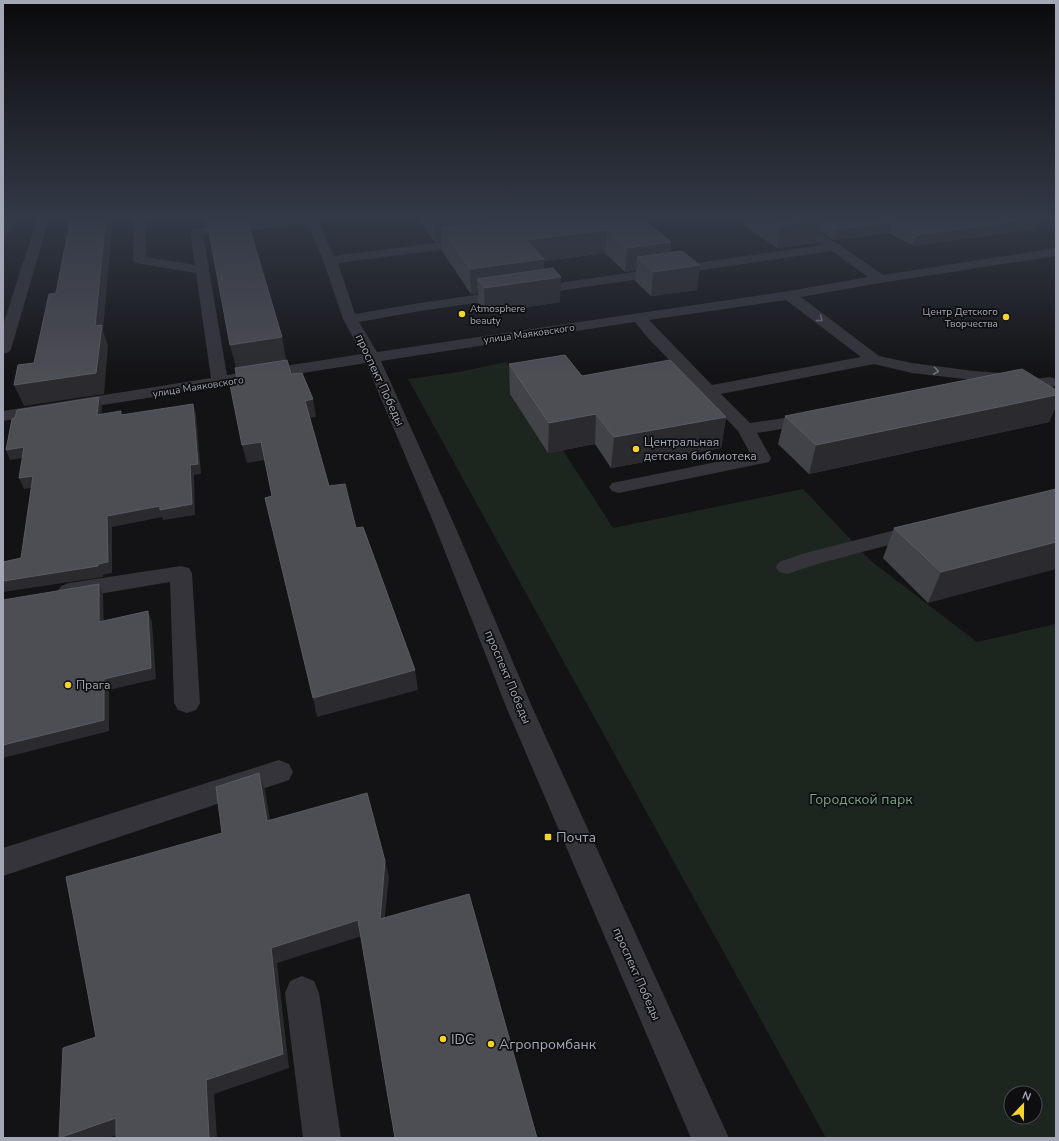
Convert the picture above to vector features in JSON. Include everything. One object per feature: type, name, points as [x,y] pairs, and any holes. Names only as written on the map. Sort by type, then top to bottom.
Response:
[{"type":"street","points":[[3,349],[28,269]]},
{"type":"street","points":[[196,269],[201,270],[220,383]]},
{"type":"street","name":"проспект Победы","points":[[333,269],[350,319],[372,358],[444,524],[520,709],[710,1138]]},
{"type":"street","points":[[350,319],[420,306],[678,269]]},
{"type":"street","points":[[866,269],[880,279]]},
{"type":"street","name":"улица Маяковского","points":[[3,416],[372,358],[789,296],[880,279],[944,269]]},
{"type":"street","points":[[789,296],[874,360]]},
{"type":"street","points":[[619,486],[664,479],[762,458],[746,429],[652,334],[639,318]]},
{"type":"street","points":[[709,391],[874,360],[912,368],[1053,384]]},
{"type":"street","points":[[980,393],[1053,384]]},
{"type":"street","points":[[746,429],[832,416]]},
{"type":"street","points":[[787,567],[813,558],[934,526]]},
{"type":"street","points":[[50,594],[181,573],[187,703]]},
{"type":"street","points":[[3,862],[279,772]]},
{"type":"street","points":[[302,993],[322,1138]]},
{"type":"green space","name":"Городской парк","points":[[506,362],[613,528],[803,489],[871,561],[977,642],[1056,624],[1056,1138],[826,1138],[408,379],[459,372]]},
{"type":"building","points":[[61,269],[101,269],[95,326],[102,325],[96,373],[14,385],[18,365],[34,363],[49,294],[56,293]]},
{"type":"building","points":[[216,269],[262,269],[282,337],[230,345]]},
{"type":"building","points":[[544,269],[554,269],[561,277],[484,288],[477,279]]},
{"type":"building","points":[[650,269],[671,269],[653,272]]},
{"type":"building","points":[[565,355],[582,376],[670,360],[726,417],[614,437],[596,414],[549,423],[509,364]]},
{"type":"building","points":[[287,360],[291,374],[302,373],[313,399],[305,401],[329,486],[345,484],[356,528],[363,527],[415,670],[313,698],[265,498],[272,496],[261,442],[242,445],[230,385],[238,384],[235,368]]},
{"type":"building","points":[[1022,369],[1056,390],[1056,395],[816,445],[785,416]]},
{"type":"building","points":[[99,397],[97,415],[121,411],[121,415],[193,404],[198,464],[190,465],[192,504],[160,510],[160,506],[107,516],[108,562],[98,564],[98,566],[3,581],[3,562],[21,558],[33,476],[19,478],[24,447],[6,450],[12,419],[15,418],[17,410]]},
{"type":"building","points":[[1056,489],[1056,542],[941,572],[894,528]]},
{"type":"building","name":"Прага","points":[[99,584],[99,622],[148,611],[151,668],[104,679],[104,720],[3,745],[3,600]]},
{"type":"building","points":[[259,773],[267,821],[367,793],[385,861],[380,919],[469,894],[537,1138],[395,1138],[358,920],[271,948],[283,1054],[206,1080],[209,1138],[116,1138],[116,1118],[59,1138],[63,1048],[96,1037],[66,877],[222,833],[216,787]]},
{"type":"place","name":"Atmosphere beauty","points":[[462,314]]},
{"type":"place","name":"Центр Детского Творчества","points":[[1006,317]]},
{"type":"place","name":"Центральная детская библиотека","points":[[636,449]]},
{"type":"place","name":"Прага","points":[[68,685]]},
{"type":"place","name":"Почта","points":[[548,837]]},
{"type":"place","name":"IDC","points":[[443,1039]]},
{"type":"place","name":"Агропромбанк","points":[[491,1044]]}]
